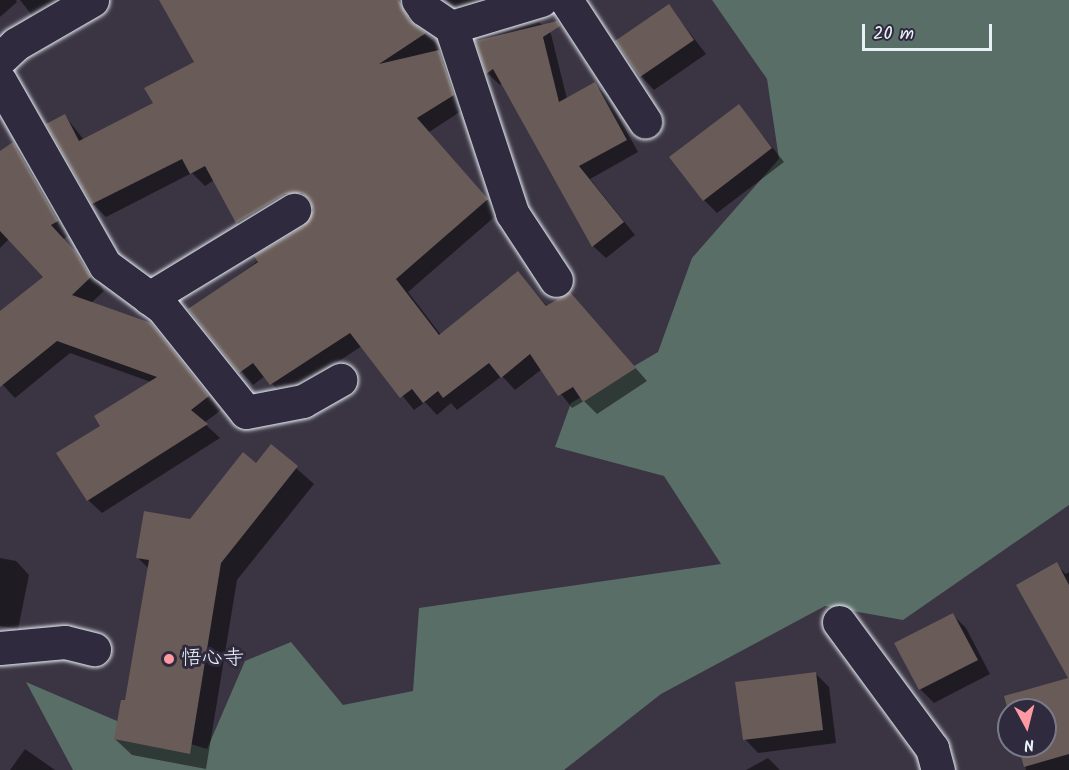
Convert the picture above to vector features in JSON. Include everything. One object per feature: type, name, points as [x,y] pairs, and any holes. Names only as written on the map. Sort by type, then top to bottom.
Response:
[{"type":"street","points":[[0,59],[16,44],[92,0]]},
{"type":"street","points":[[418,0],[424,9],[451,27],[512,213],[556,280]]},
{"type":"street","points":[[451,27],[541,0]]},
{"type":"street","points":[[566,0],[645,121]]},
{"type":"street","points":[[0,81],[105,265],[162,307],[246,412],[303,402],[340,380]]},
{"type":"street","points":[[149,298],[294,210]]},
{"type":"street","points":[[839,622],[932,748],[938,770]]},
{"type":"street","points":[[0,648],[65,642],[94,649]]},
{"type":"green space","points":[[712,0],[1069,0],[1069,505],[903,620],[825,606],[661,694],[564,770],[73,770],[26,682],[124,724],[207,749],[245,661],[291,642],[343,705],[413,691],[419,608],[721,564],[664,476],[555,447],[571,403],[658,352],[692,258],[779,159],[767,79]]},
{"type":"building","points":[[159,0],[399,0],[409,20],[426,33],[379,64],[439,50],[454,95],[417,118],[488,199],[396,279],[439,335],[518,271],[546,306],[570,292],[636,368],[583,402],[573,387],[558,396],[530,354],[501,378],[489,363],[443,398],[438,391],[423,403],[412,389],[400,398],[350,333],[270,385],[253,363],[239,373],[188,309],[258,262],[254,256],[304,226],[313,210],[310,200],[302,193],[285,194],[236,223],[205,166],[190,174],[182,159],[92,204],[46,124],[65,114],[79,141],[153,103],[144,88],[194,62]]},
{"type":"building","points":[[669,4],[694,40],[640,77],[615,41]]},
{"type":"building","points":[[557,21],[560,26],[543,37],[559,102],[595,82],[627,140],[579,166],[624,222],[592,247],[493,69],[486,74],[475,41]]},
{"type":"building","points":[[739,104],[772,148],[703,201],[669,157]]},
{"type":"building","points":[[13,142],[58,221],[51,225],[75,251],[91,277],[72,295],[151,323],[209,396],[191,410],[208,424],[87,501],[56,453],[100,426],[94,416],[157,377],[57,341],[0,387],[0,311],[43,277],[0,231],[0,151]]},
{"type":"building","points":[[271,444],[298,466],[221,563],[190,754],[114,739],[121,700],[125,700],[149,560],[136,558],[144,511],[190,519],[243,452],[256,463]]},
{"type":"building","points":[[1057,562],[1069,585],[1069,754],[1057,757],[1057,698],[1005,698],[1004,696],[1068,678],[1016,585]]},
{"type":"building","points":[[953,613],[978,660],[919,690],[894,643]]},
{"type":"building","points":[[816,672],[823,730],[743,740],[735,682]]},
{"type":"building","points":[[1021,758],[1055,758],[1024,767]]},
{"type":"place","name":"悟心寺","points":[[169,659]]}]
